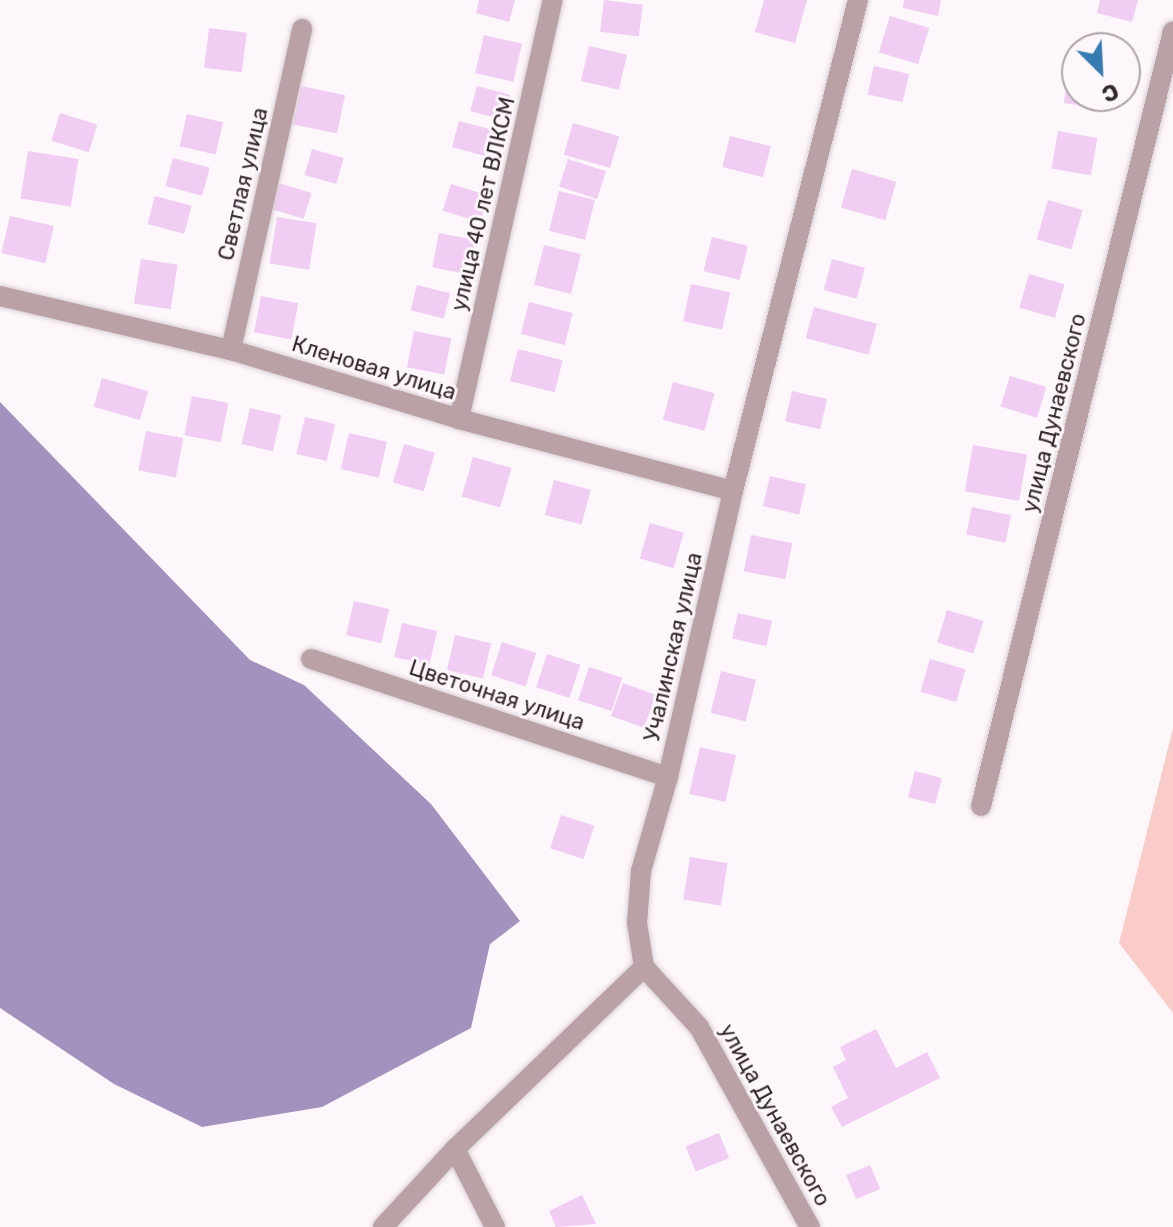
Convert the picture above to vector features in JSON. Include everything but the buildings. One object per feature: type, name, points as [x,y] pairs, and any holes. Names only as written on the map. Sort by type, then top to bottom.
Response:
[{"type":"street","name":"улица 40 лет ВЛКСМ","points":[[459,419],[553,0]]},
{"type":"street","name":"Учалинская улица","points":[[644,967],[637,923],[641,871],[668,777],[733,491],[858,0]]},
{"type":"street","name":"Светлая улица","points":[[231,350],[302,29]]},
{"type":"street","name":"улица Дунаевского","points":[[981,806],[1173,31]]},
{"type":"street","name":"Кленовая улица","points":[[0,296],[231,350],[459,419],[733,491]]},
{"type":"street","name":"Цветочная улица","points":[[311,659],[668,777]]},
{"type":"street","name":"улица Дунаевского","points":[[644,967],[699,1027],[810,1227]]},
{"type":"street","points":[[383,1227],[455,1149],[644,967]]},
{"type":"street","points":[[455,1149],[495,1227]]},
{"type":"shaded area","points":[[0,402],[250,660],[304,685],[431,804],[520,921],[490,944],[471,1028],[322,1107],[202,1127],[114,1084],[0,1008]]},
{"type":"shaded area","points":[[1173,728],[1173,1013],[1119,943]]}]
